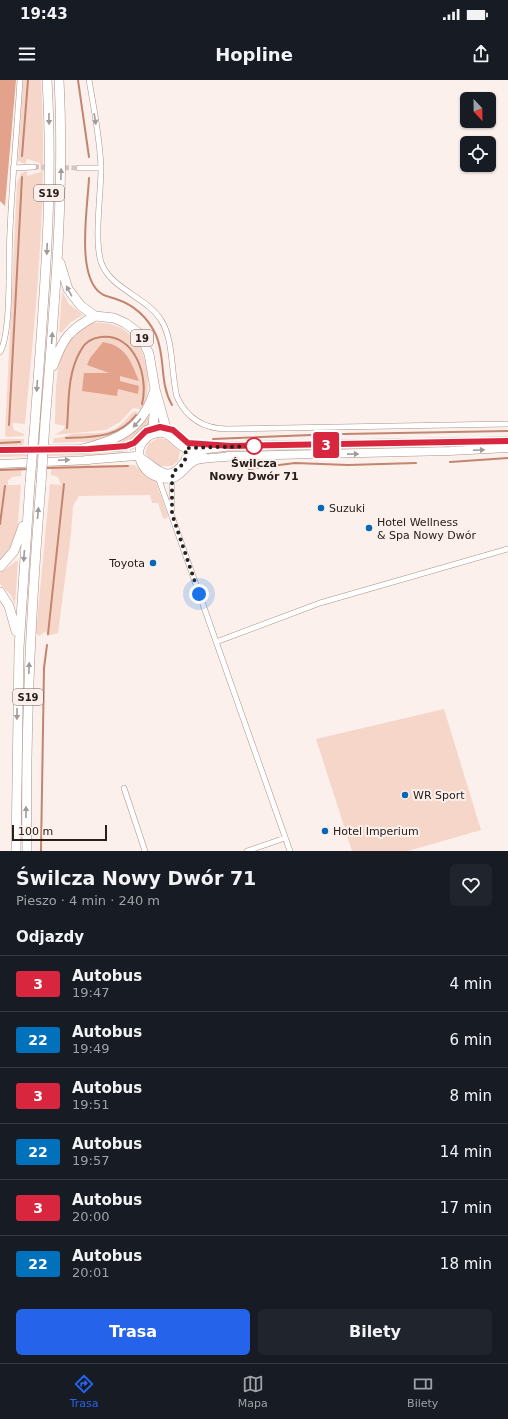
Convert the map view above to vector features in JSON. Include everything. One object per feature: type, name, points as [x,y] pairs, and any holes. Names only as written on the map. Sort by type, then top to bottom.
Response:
[{"type":"highway","name":"S19","points":[[16,851],[19,648],[44,305],[50,166],[47,80]]},
{"type":"highway","name":"S19","points":[[27,851],[26,768],[30,636],[58,255],[61,167],[59,80]]},
{"type":"highway","points":[[49,377],[58,350],[66,336],[74,328],[96,316],[81,306],[70,293],[58,255]]},
{"type":"highway","name":"19","points":[[96,316],[119,320],[128,324],[140,334],[150,354],[155,389]]},
{"type":"highway","points":[[155,389],[166,428]]},
{"type":"highway","points":[[153,431],[155,389]]},
{"type":"highway","points":[[86,449],[119,438],[130,430],[142,418],[155,389]]},
{"type":"highway","points":[[0,567],[10,558],[17,546],[29,503]]},
{"type":"highway","points":[[0,592],[7,602],[15,622],[19,648]]},
{"type":"main road","points":[[86,449],[131,445],[143,432],[166,428],[177,434],[185,445],[186,458],[173,475]]},
{"type":"main road","points":[[153,431],[166,434],[185,445],[231,446],[508,441]]},
{"type":"main road","points":[[153,431],[144,440],[140,448],[140,460],[148,472],[158,478],[173,475],[177,476],[191,463],[197,460],[234,456]]},
{"type":"main road","points":[[2,451],[86,449],[130,450],[140,448]]},
{"type":"main road","points":[[186,458],[202,455],[234,456],[508,448]]},
{"type":"main road","points":[[0,464],[14,462],[86,460],[107,457],[140,460],[158,471],[173,475]]},
{"type":"main road","points":[[0,459],[14,462]]},
{"type":"street","points":[[0,352],[5,338],[7,320],[13,168],[20,80]]},
{"type":"street","points":[[90,80],[100,148],[98,244],[101,263],[112,278],[148,305],[161,320],[168,338],[177,398],[187,414],[200,424],[214,428],[228,429],[508,424]]},
{"type":"street","points":[[13,168],[34,167]]},
{"type":"street","points":[[79,168],[100,168]]},
{"type":"street","points":[[172,514],[173,475]]},
{"type":"street","points":[[158,478],[290,851]]},
{"type":"street","points":[[216,642],[320,603],[508,548]]},
{"type":"street","points":[[124,788],[145,851]]},
{"type":"street","points":[[247,851],[285,838]]},
{"type":"shaded area","points":[[0,80],[16,80],[5,206],[0,201]]},
{"type":"shaded area","points":[[23,80],[41,80],[43,123],[42,209],[37,295],[25,424],[12,423],[14,430],[24,434],[24,436],[7,437],[5,435],[17,183],[21,173],[27,171],[27,176],[41,172],[40,163],[27,159],[25,164],[18,161]]},
{"type":"shaded area","points":[[62,291],[69,304],[83,315],[71,322],[62,332],[59,332]]},
{"type":"shaded area","points":[[93,323],[110,324],[123,329],[134,338],[141,350],[146,364],[148,380],[147,395],[143,410],[133,408],[120,422],[106,430],[54,435],[63,430],[65,426],[55,424],[58,367],[64,346],[69,338],[80,329]]},
{"type":"shaded area","points":[[103,342],[117,347],[127,356],[139,381],[120,376],[120,381],[139,386],[138,394],[118,389],[117,396],[82,391],[84,373],[109,373],[87,365],[90,358]]},
{"type":"shaded area","points":[[135,411],[141,414],[134,424],[101,441],[53,443],[54,438],[72,434],[100,433],[111,430],[119,426],[130,414]]},
{"type":"shaded area","points":[[146,416],[151,418],[152,425],[139,436],[129,442],[119,444],[113,443]]},
{"type":"shaded area","points":[[158,438],[166,439],[180,451],[178,461],[172,466],[158,466],[145,454],[148,444]]},
{"type":"shaded area","points":[[0,439],[24,439],[23,446],[0,446]]},
{"type":"shaded area","points":[[446,447],[204,453],[204,451]]},
{"type":"shaded area","points":[[134,452],[134,454],[0,457],[0,455]]},
{"type":"shaded area","points":[[51,465],[134,465],[156,482],[168,516],[166,519],[163,518],[158,503],[152,503],[150,495],[79,496],[73,506],[71,534],[58,633],[47,636],[46,631],[39,636],[36,633],[50,484],[61,485],[58,477],[51,475]]},
{"type":"shaded area","points":[[0,466],[22,466],[21,476],[12,477],[8,481],[8,485],[21,485],[17,535],[13,547],[0,562]]},
{"type":"shaded area","points":[[18,561],[15,605],[11,595],[0,584],[0,573]]},
{"type":"shaded area","points":[[444,709],[481,830],[408,851],[352,851],[316,739]]},
{"type":"waterway","points":[[22,156],[28,80]]},
{"type":"waterway","points":[[78,80],[89,157]]},
{"type":"waterway","points":[[9,425],[22,177]]},
{"type":"waterway","points":[[89,178],[85,240],[88,273],[94,286],[102,294],[129,305],[140,313],[153,329],[161,353],[165,388],[172,405]]},
{"type":"waterway","points":[[67,428],[73,368],[83,347],[95,338],[113,338],[123,342],[131,349],[141,370],[144,393],[142,404]]},
{"type":"waterway","points":[[66,438],[105,435],[129,423],[136,415]]},
{"type":"waterway","points":[[343,434],[508,431]]},
{"type":"waterway","points":[[213,439],[337,434]]},
{"type":"waterway","points":[[0,443],[20,442]]},
{"type":"waterway","points":[[450,462],[508,458]]},
{"type":"waterway","points":[[249,469],[295,463],[348,465],[416,463]]},
{"type":"waterway","points":[[46,468],[128,466]]},
{"type":"waterway","points":[[0,470],[29,469]]},
{"type":"waterway","points":[[48,634],[64,484]]},
{"type":"waterway","points":[[0,524],[5,486]]},
{"type":"waterway","points":[[41,851],[44,668],[47,645]]},
{"type":"tunnel","points":[[34,167],[79,168]]},
{"type":"bus line","name":"3","points":[[0,450],[26,451],[126,446],[134,443],[146,431],[160,427],[173,430],[184,442],[231,446],[508,441]]},
{"type":"place","name":"Świlcza Nowy Dwór 71","points":[[254,446]]},
{"type":"place","name":"Suzuki","points":[[321,508]]},
{"type":"place","name":"Hotel Wellness & Spa Nowy Dwór","points":[[369,528]]},
{"type":"place","name":"Toyota","points":[[153,563]]},
{"type":"place","name":"WR Sport","points":[[405,795]]},
{"type":"place","name":"Hotel Imperium","points":[[325,831]]},
{"type":"route","points":[[199,594],[172,514],[171,483],[174,471],[184,462],[186,448],[202,449],[231,446],[258,446],[254,446]]}]
